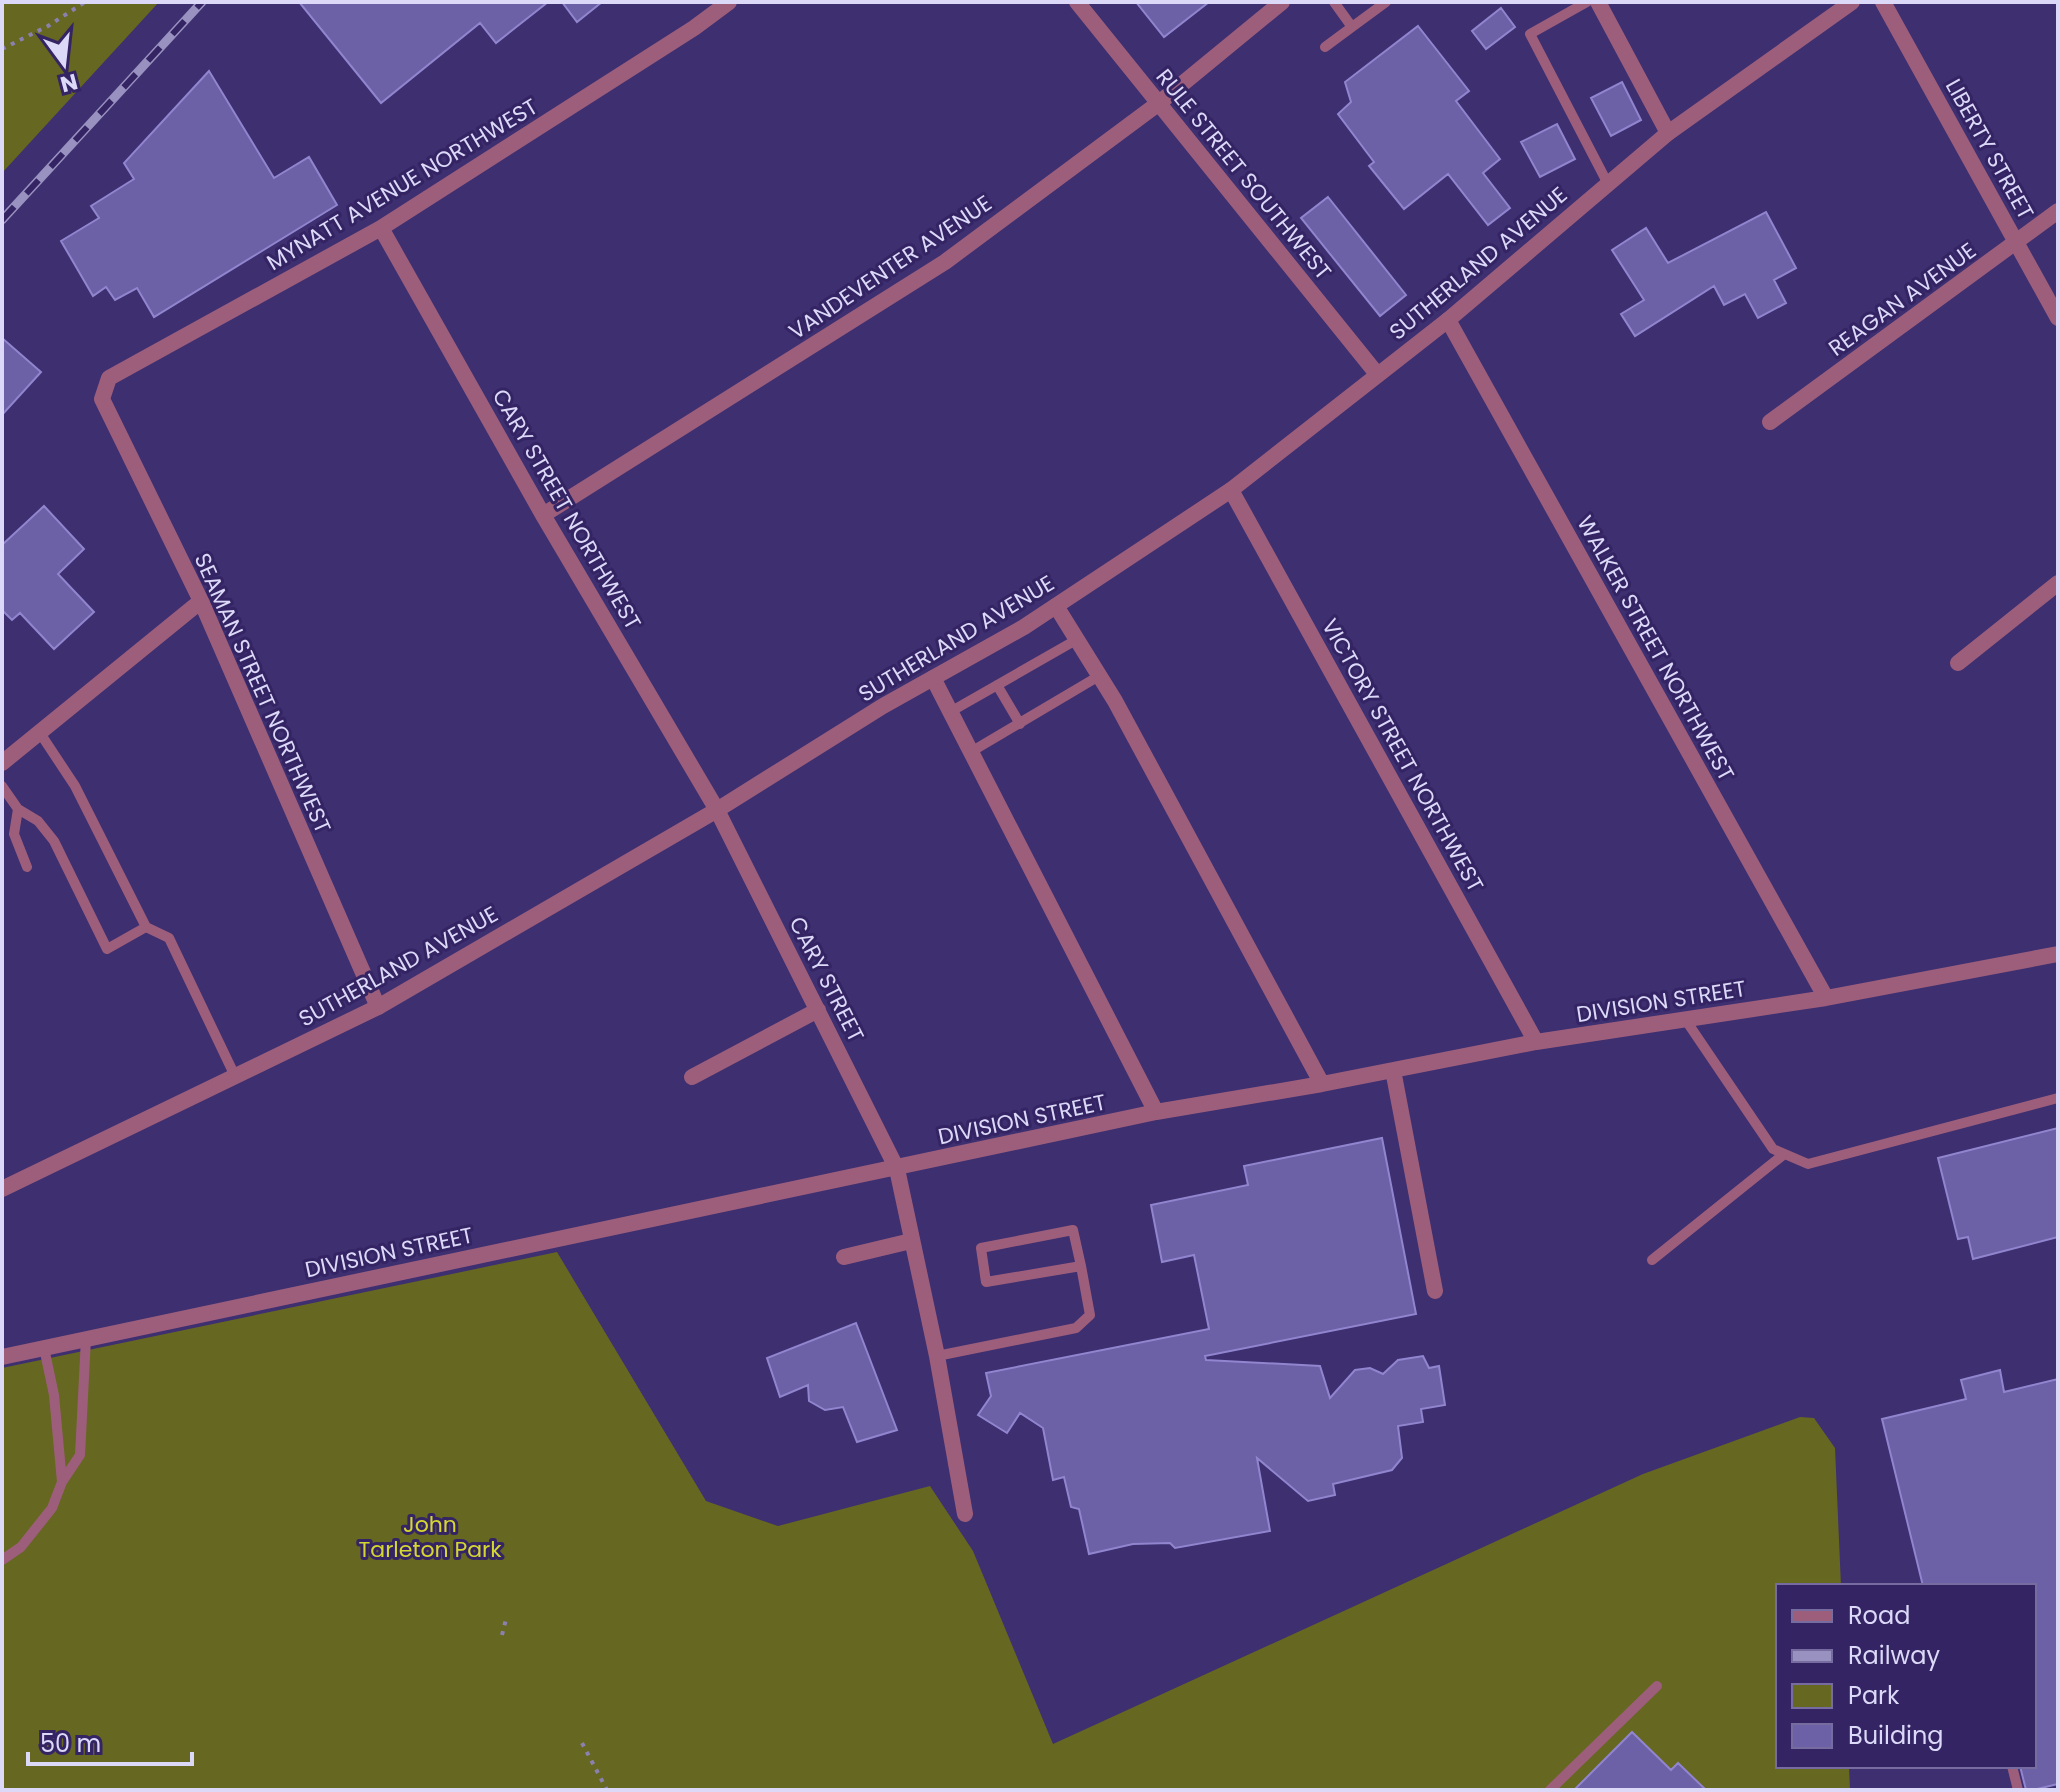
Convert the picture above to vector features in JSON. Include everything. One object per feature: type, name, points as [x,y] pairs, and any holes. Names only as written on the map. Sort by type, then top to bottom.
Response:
[{"type":"street","name":"MYNATT AVENUE NORTHWEST","points":[[102,399],[109,378],[381,228],[694,28],[729,2]]},
{"type":"street","name":"RULE STREET SOUTHWEST","points":[[1077,2],[1377,374]]},
{"type":"street","name":"VANDEVENTER AVENUE","points":[[543,515],[945,262],[1159,103],[1282,2]]},
{"type":"street","points":[[1598,2],[1668,133]]},
{"type":"street","name":"SUTHERLAND AVENUE","points":[[2,1189],[378,1007],[717,810],[1056,606],[1231,490],[1448,320],[1668,133],[1852,2]]},
{"type":"street","name":"LIBERTY STREET","points":[[1883,2],[2058,318]]},
{"type":"street","name":"REAGAN AVENUE","points":[[1770,422],[2058,211]]},
{"type":"street","name":"CARY STREET NORTHWEST","points":[[381,228],[543,515],[717,810]]},
{"type":"street","name":"WALKER STREET NORTHWEST","points":[[1448,320],[1826,998]]},
{"type":"street","name":"SEAMAN STREET NORTHWEST","points":[[102,399],[201,601],[378,1007]]},
{"type":"street","name":"VICTORY STREET NORTHWEST","points":[[1231,490],[1536,1042]]},
{"type":"street","points":[[1958,663],[2058,583]]},
{"type":"street","points":[[2,763],[201,601]]},
{"type":"street","points":[[1056,606],[1099,676],[1322,1084]]},
{"type":"street","points":[[933,678],[1156,1112]]},
{"type":"street","name":"CARY STREET","points":[[717,810],[897,1169],[937,1356],[965,1514]]},
{"type":"street","name":"DIVISION STREET","points":[[2,1357],[1156,1112],[1322,1084],[1536,1042],[1826,998],[2058,954]]},
{"type":"street","points":[[692,1077],[818,1010]]},
{"type":"street","points":[[1393,1070],[1435,1291]]},
{"type":"street","points":[[844,1257],[911,1241]]},
{"type":"lane","points":[[1334,2],[1352,27]]},
{"type":"lane","points":[[1325,47],[1386,2]]},
{"type":"lane","points":[[1587,2],[1530,34],[1608,184]]},
{"type":"lane","points":[[950,712],[1076,640]]},
{"type":"lane","points":[[969,753],[1099,676]]},
{"type":"lane","points":[[997,685],[1020,724]]},
{"type":"lane","points":[[40,733],[75,786],[146,927],[169,938],[235,1076]]},
{"type":"lane","points":[[2,786],[18,809],[38,821],[54,841],[107,949],[146,927]]},
{"type":"lane","points":[[18,809],[14,834],[27,867]]},
{"type":"lane","points":[[1685,1019],[1773,1149],[1808,1164],[2058,1098]]},
{"type":"lane","points":[[1652,1260],[1783,1155]]},
{"type":"lane","points":[[937,1356],[1076,1328],[1090,1315],[1081,1266],[1073,1230],[981,1248],[986,1282],[1081,1266]]},
{"type":"lane","points":[[2,1560],[21,1547],[52,1508],[62,1482],[80,1455],[86,1338]]},
{"type":"lane","points":[[44,1348],[58,1419],[62,1482]]},
{"type":"lane","points":[[1550,1790],[1657,1686]]},
{"type":"lane","points":[[2012,1768],[2018,1790]]},
{"type":"path","points":[[2,49],[48,26],[85,2]]},
{"type":"path","points":[[502,1635],[506,1619]]},
{"type":"path","points":[[582,1743],[607,1790]]},
{"type":"green space","points":[[2,2],[159,2],[2,173]]},
{"type":"green space","name":"John Tarleton Park","points":[[557,1252],[706,1501],[778,1526],[930,1486],[973,1551],[1053,1744],[1643,1474],[1800,1417],[1814,1418],[1835,1448],[1841,1584],[1776,1584],[1776,1768],[1849,1768],[1850,1790],[2,1790],[2,1368]]},
{"type":"building","points":[[299,2],[548,2],[496,43],[480,23],[381,103]]},
{"type":"building","points":[[562,2],[602,2],[577,22]]},
{"type":"building","points":[[1136,2],[1209,2],[1164,37]]},
{"type":"building","points":[[1501,8],[1515,27],[1486,49],[1472,31]]},
{"type":"building","points":[[1418,26],[1469,91],[1456,101],[1500,159],[1483,173],[1510,208],[1488,225],[1448,174],[1404,209],[1369,166],[1374,162],[1338,114],[1351,102],[1345,82]]},
{"type":"building","points":[[209,71],[274,178],[309,157],[337,205],[154,317],[137,288],[115,300],[106,287],[93,296],[61,241],[99,218],[91,206],[134,179],[124,163]]},
{"type":"building","points":[[1622,82],[1641,120],[1611,136],[1591,98]]},
{"type":"building","points":[[1557,124],[1575,159],[1540,177],[1521,142]]},
{"type":"building","points":[[1328,197],[1406,295],[1380,316],[1301,218]]},
{"type":"building","points":[[1766,212],[1796,268],[1774,280],[1786,303],[1758,318],[1745,294],[1724,305],[1714,286],[1635,336],[1621,314],[1644,300],[1612,250],[1646,228],[1668,263]]},
{"type":"building","points":[[2,338],[41,372],[2,415]]},
{"type":"building","points":[[44,506],[84,549],[58,574],[94,612],[54,649],[20,613],[12,620],[2,610],[2,545]]},
{"type":"building","points":[[2058,1128],[2058,1237],[1973,1259],[1968,1237],[1958,1239],[1938,1158]]},
{"type":"building","points":[[1382,1138],[1416,1314],[1205,1356],[1206,1360],[1320,1366],[1330,1398],[1355,1370],[1370,1368],[1383,1374],[1398,1360],[1423,1356],[1429,1368],[1439,1366],[1445,1405],[1421,1409],[1423,1422],[1398,1426],[1402,1458],[1392,1470],[1333,1484],[1335,1495],[1308,1501],[1257,1458],[1270,1531],[1175,1548],[1170,1543],[1133,1544],[1089,1554],[1079,1509],[1071,1507],[1064,1477],[1053,1480],[1043,1428],[1020,1413],[1007,1433],[978,1415],[991,1396],[986,1373],[1209,1329],[1194,1255],[1162,1262],[1151,1205],[1248,1185],[1244,1166]]},
{"type":"building","points":[[856,1323],[897,1430],[857,1442],[843,1407],[825,1410],[809,1401],[808,1385],[780,1397],[767,1358]]},
{"type":"building","points":[[2000,1370],[2004,1392],[2058,1379],[2058,1784],[2033,1790],[2026,1790],[2020,1768],[2036,1768],[2036,1584],[1923,1584],[1882,1419],[1966,1399],[1961,1380]]},
{"type":"building","points":[[1632,1732],[1671,1770],[1678,1763],[1706,1790],[1574,1790]]},
{"type":"railway","points":[[2,220],[202,2]]}]
